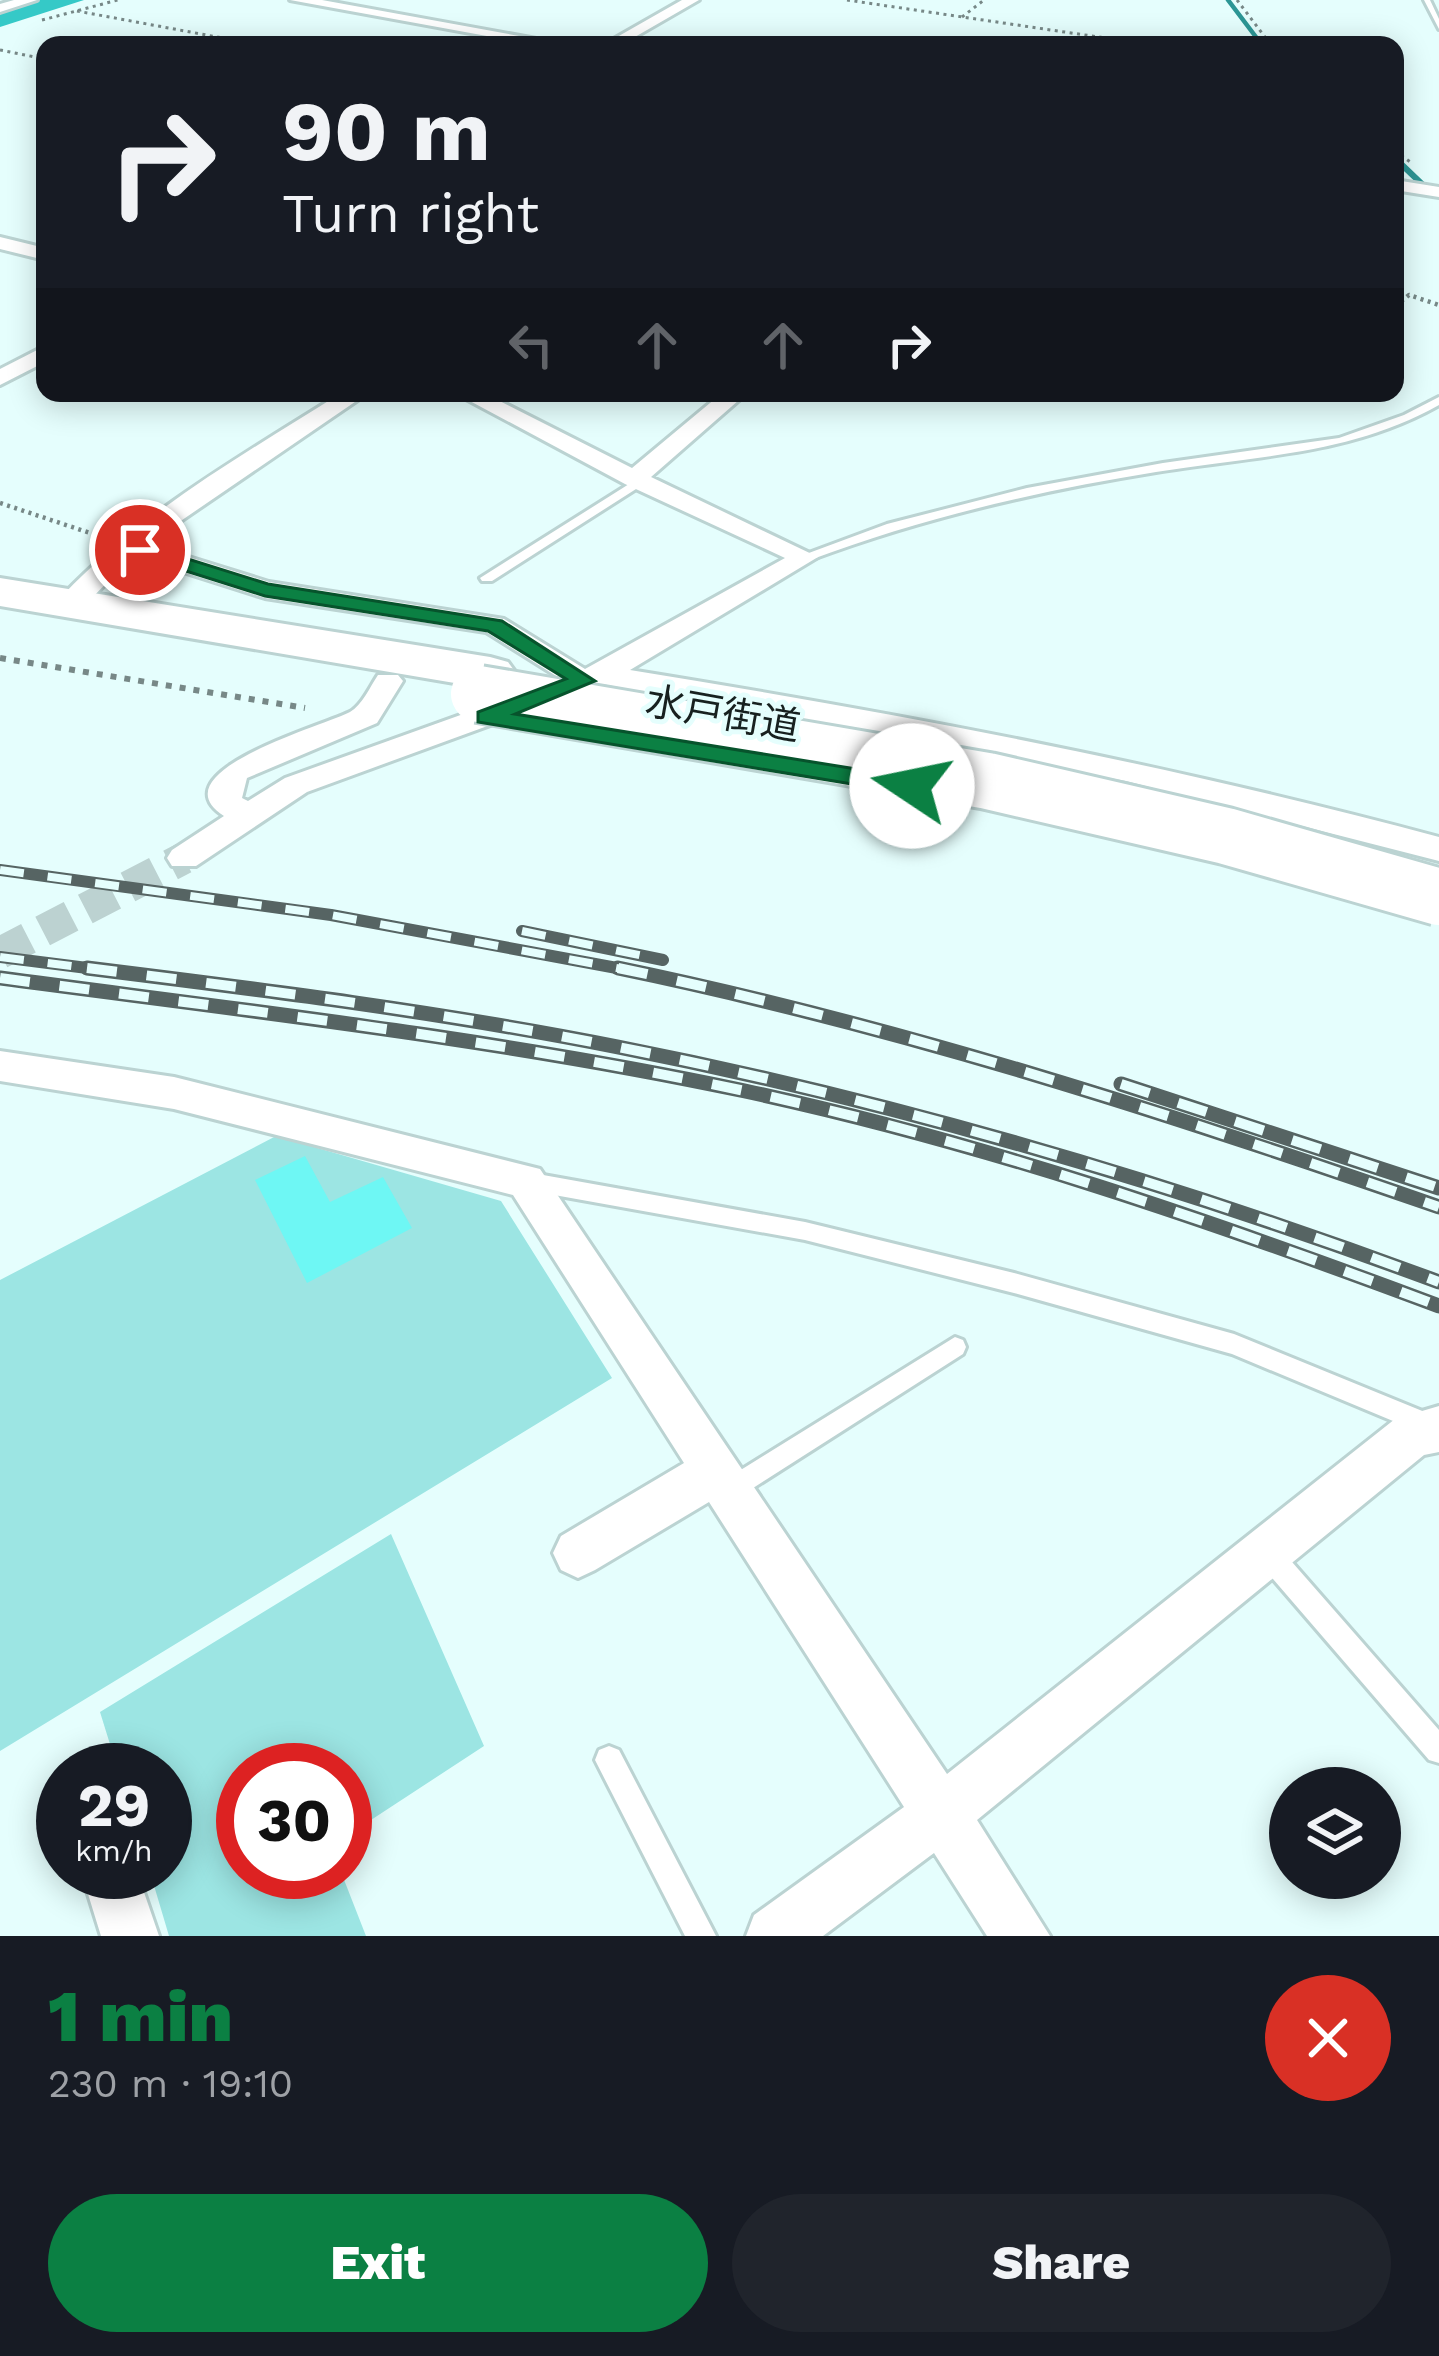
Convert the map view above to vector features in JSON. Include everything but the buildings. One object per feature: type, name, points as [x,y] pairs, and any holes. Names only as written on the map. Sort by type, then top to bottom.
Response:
[{"type":"highway","name":"水戸街道","points":[[0,592],[72,602],[485,695],[988,781],[1226,836],[1439,897]]},
{"type":"highway","name":"水戸街道","points":[[0,623],[377,698],[485,695],[991,760],[1228,813],[1439,869]]},
{"type":"street","points":[[0,8],[30,0]]},
{"type":"street","points":[[298,0],[509,36]]},
{"type":"street","points":[[626,36],[692,0]]},
{"type":"street","points":[[1404,186],[1439,192]]},
{"type":"street","points":[[0,243],[36,252]]},
{"type":"street","points":[[0,378],[36,358]]},
{"type":"street","points":[[72,602],[109,560],[146,529],[343,402]]},
{"type":"street","points":[[484,402],[805,557]]},
{"type":"street","points":[[638,480],[726,402]]},
{"type":"street","points":[[127,545],[265,590],[494,625],[591,677]]},
{"type":"street","points":[[591,677],[805,557]]},
{"type":"street","points":[[184,858],[296,785],[485,695],[591,677],[861,716],[1101,764],[1439,849]]},
{"type":"street","points":[[485,695],[1160,841],[1439,919]]},
{"type":"street","points":[[246,815],[227,803],[225,788],[236,771],[377,698]]},
{"type":"street","points":[[0,1066],[174,1093],[526,1181],[1022,1936]]},
{"type":"street","points":[[775,1936],[942,1813],[1412,1435],[1436,1428]]},
{"type":"street","points":[[578,1553],[721,1481]]},
{"type":"street","points":[[118,1899],[130,1936]]},
{"type":"lane","points":[[1427,0],[1439,27]]},
{"type":"lane","points":[[805,557],[1049,489],[1339,440],[1395,424],[1439,400]]},
{"type":"lane","points":[[487,578],[638,480]]},
{"type":"lane","points":[[526,1181],[805,1231],[1036,1289],[1234,1344],[1436,1428]]},
{"type":"lane","points":[[721,1481],[956,1347]]},
{"type":"lane","points":[[1265,1551],[1439,1750]]},
{"type":"lane","points":[[609,1760],[701,1936]]},
{"type":"path","points":[[39,21],[118,0]]},
{"type":"path","points":[[847,0],[1094,36]]},
{"type":"path","points":[[962,16],[984,0]]},
{"type":"path","points":[[1237,0],[1264,36]]},
{"type":"path","points":[[77,11],[212,36]]},
{"type":"path","points":[[0,50],[36,57]]},
{"type":"path","points":[[1404,299],[1409,295],[1439,305]]},
{"type":"path","points":[[0,503],[127,545]]},
{"type":"path","points":[[0,658],[377,698]]},
{"type":"shaded area","points":[[276,1136],[501,1201],[612,1378],[0,1751],[0,1280]]},
{"type":"shaded area","points":[[391,1534],[484,1746],[372,1819],[372,1743],[216,1743],[216,1899],[352,1899],[366,1936],[169,1936],[158,1899],[192,1899],[192,1743],[110,1743],[100,1712]]},
{"type":"waterway","points":[[0,19],[71,0]]},
{"type":"waterway","points":[[1228,0],[1255,36]]},
{"type":"waterway","points":[[1404,167],[1424,186]]},
{"type":"tunnel","points":[[0,953],[184,858]]},
{"type":"railway","points":[[0,870],[331,915],[625,969]]},
{"type":"railway","points":[[522,931],[663,960]]},
{"type":"railway","points":[[0,957],[111,971]]},
{"type":"railway","points":[[87,968],[111,971]]},
{"type":"railway","points":[[618,968],[625,969]]},
{"type":"railway","points":[[625,969],[633,971]]},
{"type":"railway","points":[[625,969],[930,1044],[1236,1138],[1439,1207]]},
{"type":"railway","points":[[111,971],[486,1023],[827,1093],[1136,1179],[1439,1282]]},
{"type":"railway","points":[[0,978],[467,1041],[834,1111],[1096,1186],[1439,1306]]},
{"type":"railway","points":[[1121,1084],[1439,1188]]},
{"type":"route","points":[[140,550],[265,590],[494,625],[584,681],[486,717],[912,786]]}]
